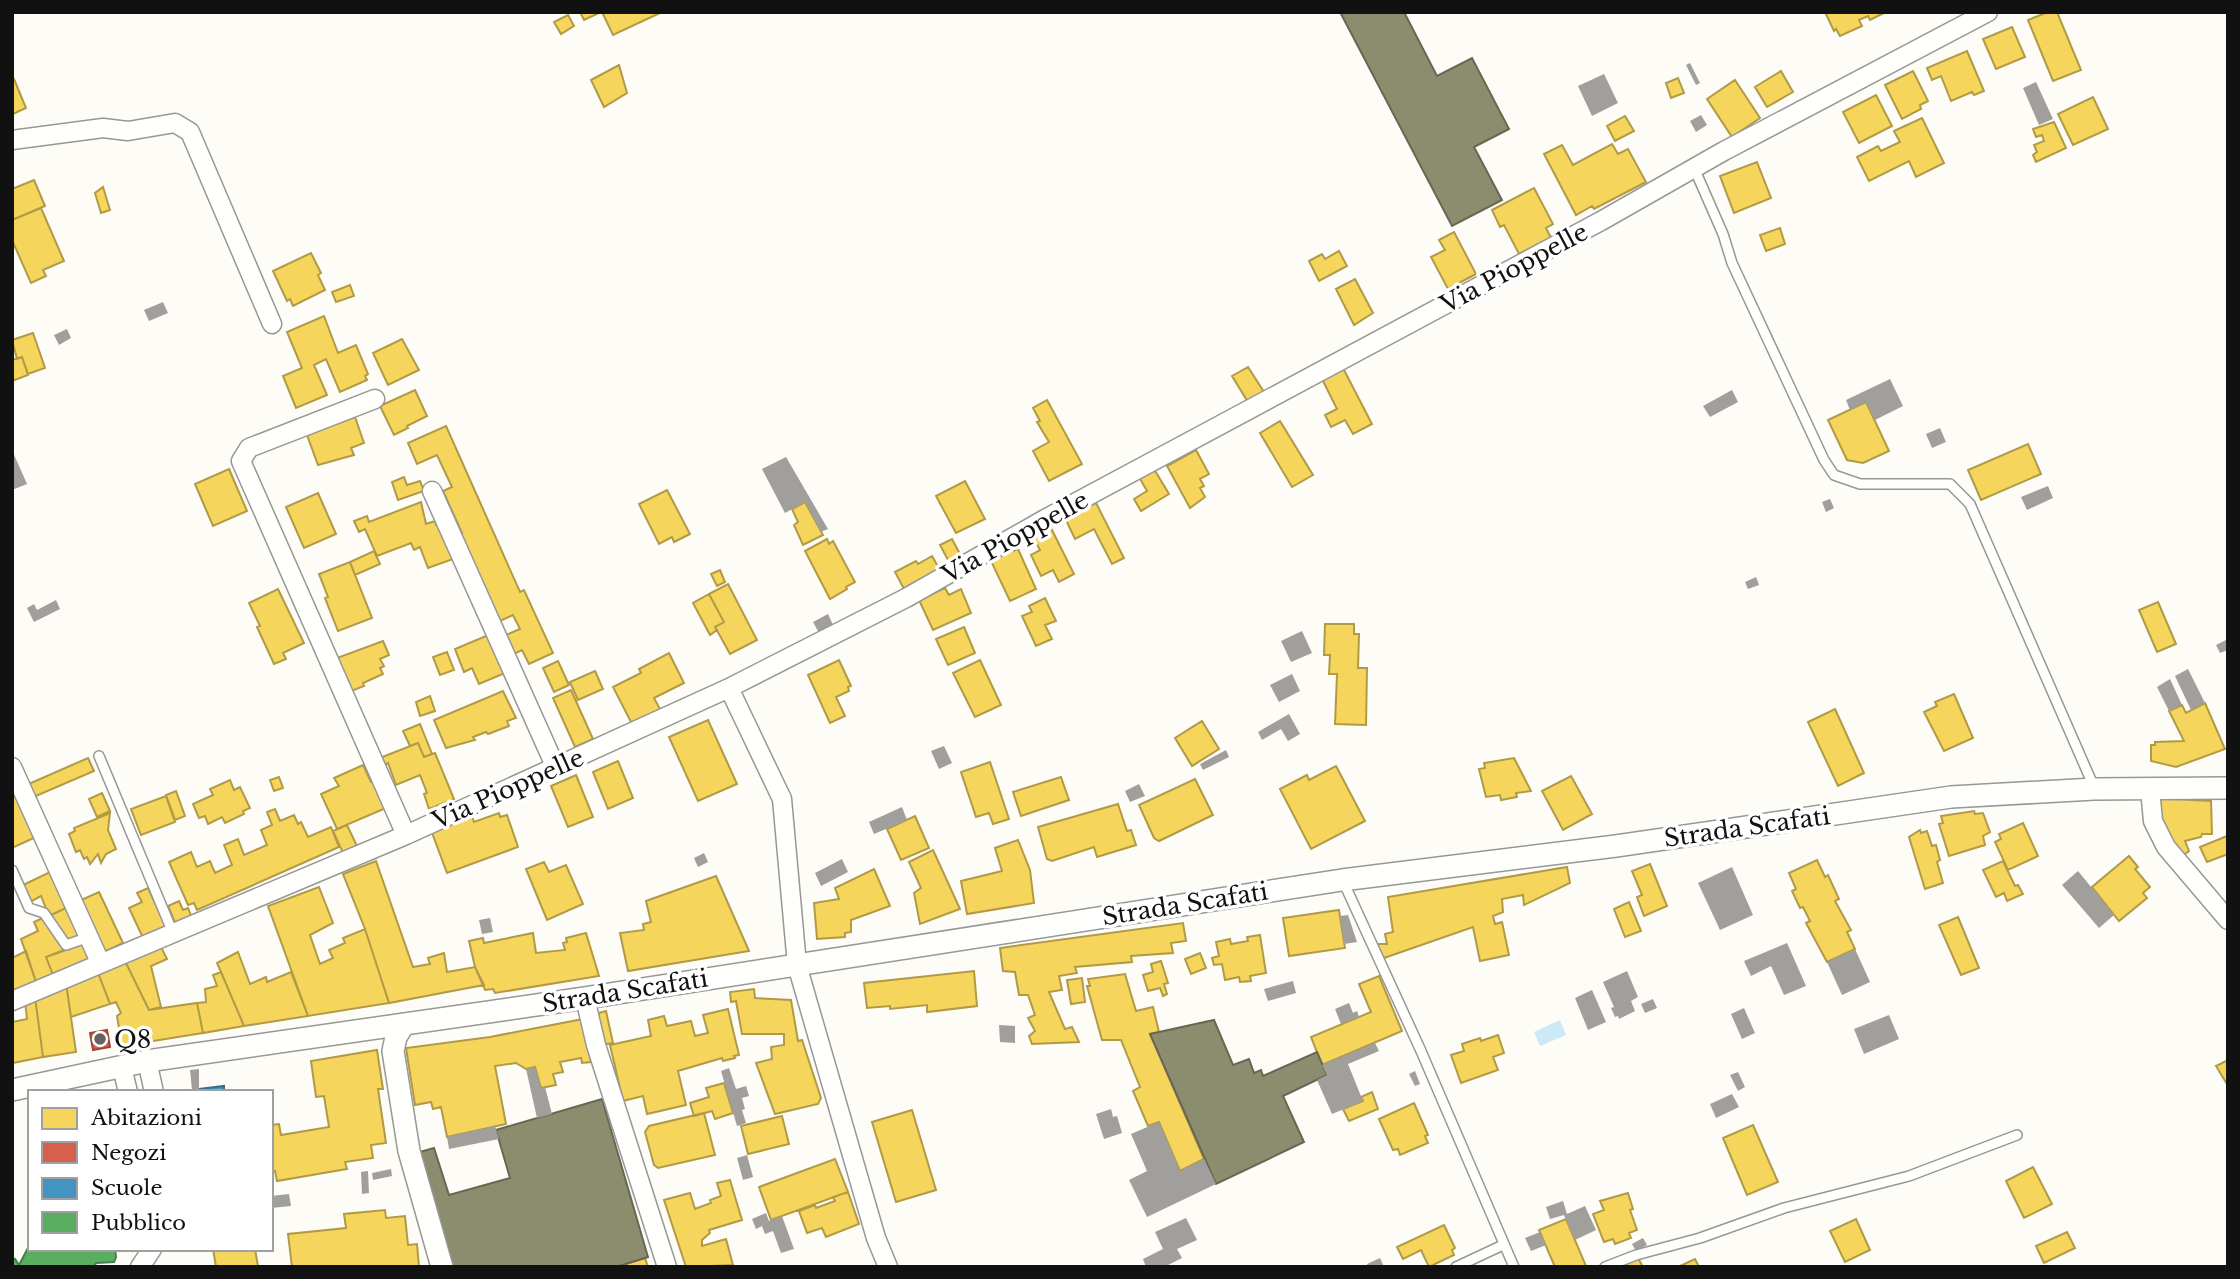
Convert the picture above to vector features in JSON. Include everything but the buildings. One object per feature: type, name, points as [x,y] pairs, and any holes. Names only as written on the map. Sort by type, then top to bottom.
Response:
[{"type":"street","name":"Via Pioppelle","points":[[12,1000],[406,835],[729,688],[906,598],[1045,519],[1988,12]]},
{"type":"street","points":[[12,140],[103,128],[128,131],[175,123],[190,132],[272,324]]},
{"type":"street","points":[[375,398],[249,447],[241,461],[406,835]]},
{"type":"street","points":[[432,491],[556,768]]},
{"type":"street","points":[[729,688],[782,799],[797,965],[876,1238],[888,1267]]},
{"type":"street","points":[[12,767],[100,962]]},
{"type":"street","name":"Strada Scafati","points":[[12,1090],[147,1061],[585,998],[1342,880],[1616,846],[1951,797],[2094,789],[2228,788]]},
{"type":"street","points":[[2150,789],[2153,821],[2166,846],[2228,920]]},
{"type":"street","points":[[585,998],[596,1045],[667,1267]]},
{"type":"street","points":[[404,1024],[396,1037],[393,1051],[409,1151],[442,1267]]},
{"type":"street","points":[[147,1061],[154,1090]]},
{"type":"street","points":[[122,1067],[128,1090]]},
{"type":"street","points":[[140,1267],[151,1251]]},
{"type":"lane","points":[[1694,168],[1723,234],[1732,263],[1824,460],[1834,475],[1860,484],[1950,484],[1970,504],[2094,789]]},
{"type":"lane","points":[[99,756],[173,933]]},
{"type":"lane","points":[[12,870],[29,908],[44,913],[66,945],[89,937]]},
{"type":"lane","points":[[1342,880],[1421,1051],[1514,1267]]},
{"type":"lane","points":[[1605,1267],[1636,1255],[1700,1238],[1784,1208],[1909,1176],[2017,1135]]},
{"type":"lane","points":[[1456,1267],[1503,1245]]},
{"type":"water","points":[[1560,1020],[1566,1035],[1540,1046],[1534,1032]]},
{"type":"place","name":"Q8","points":[[100,1039]]}]
